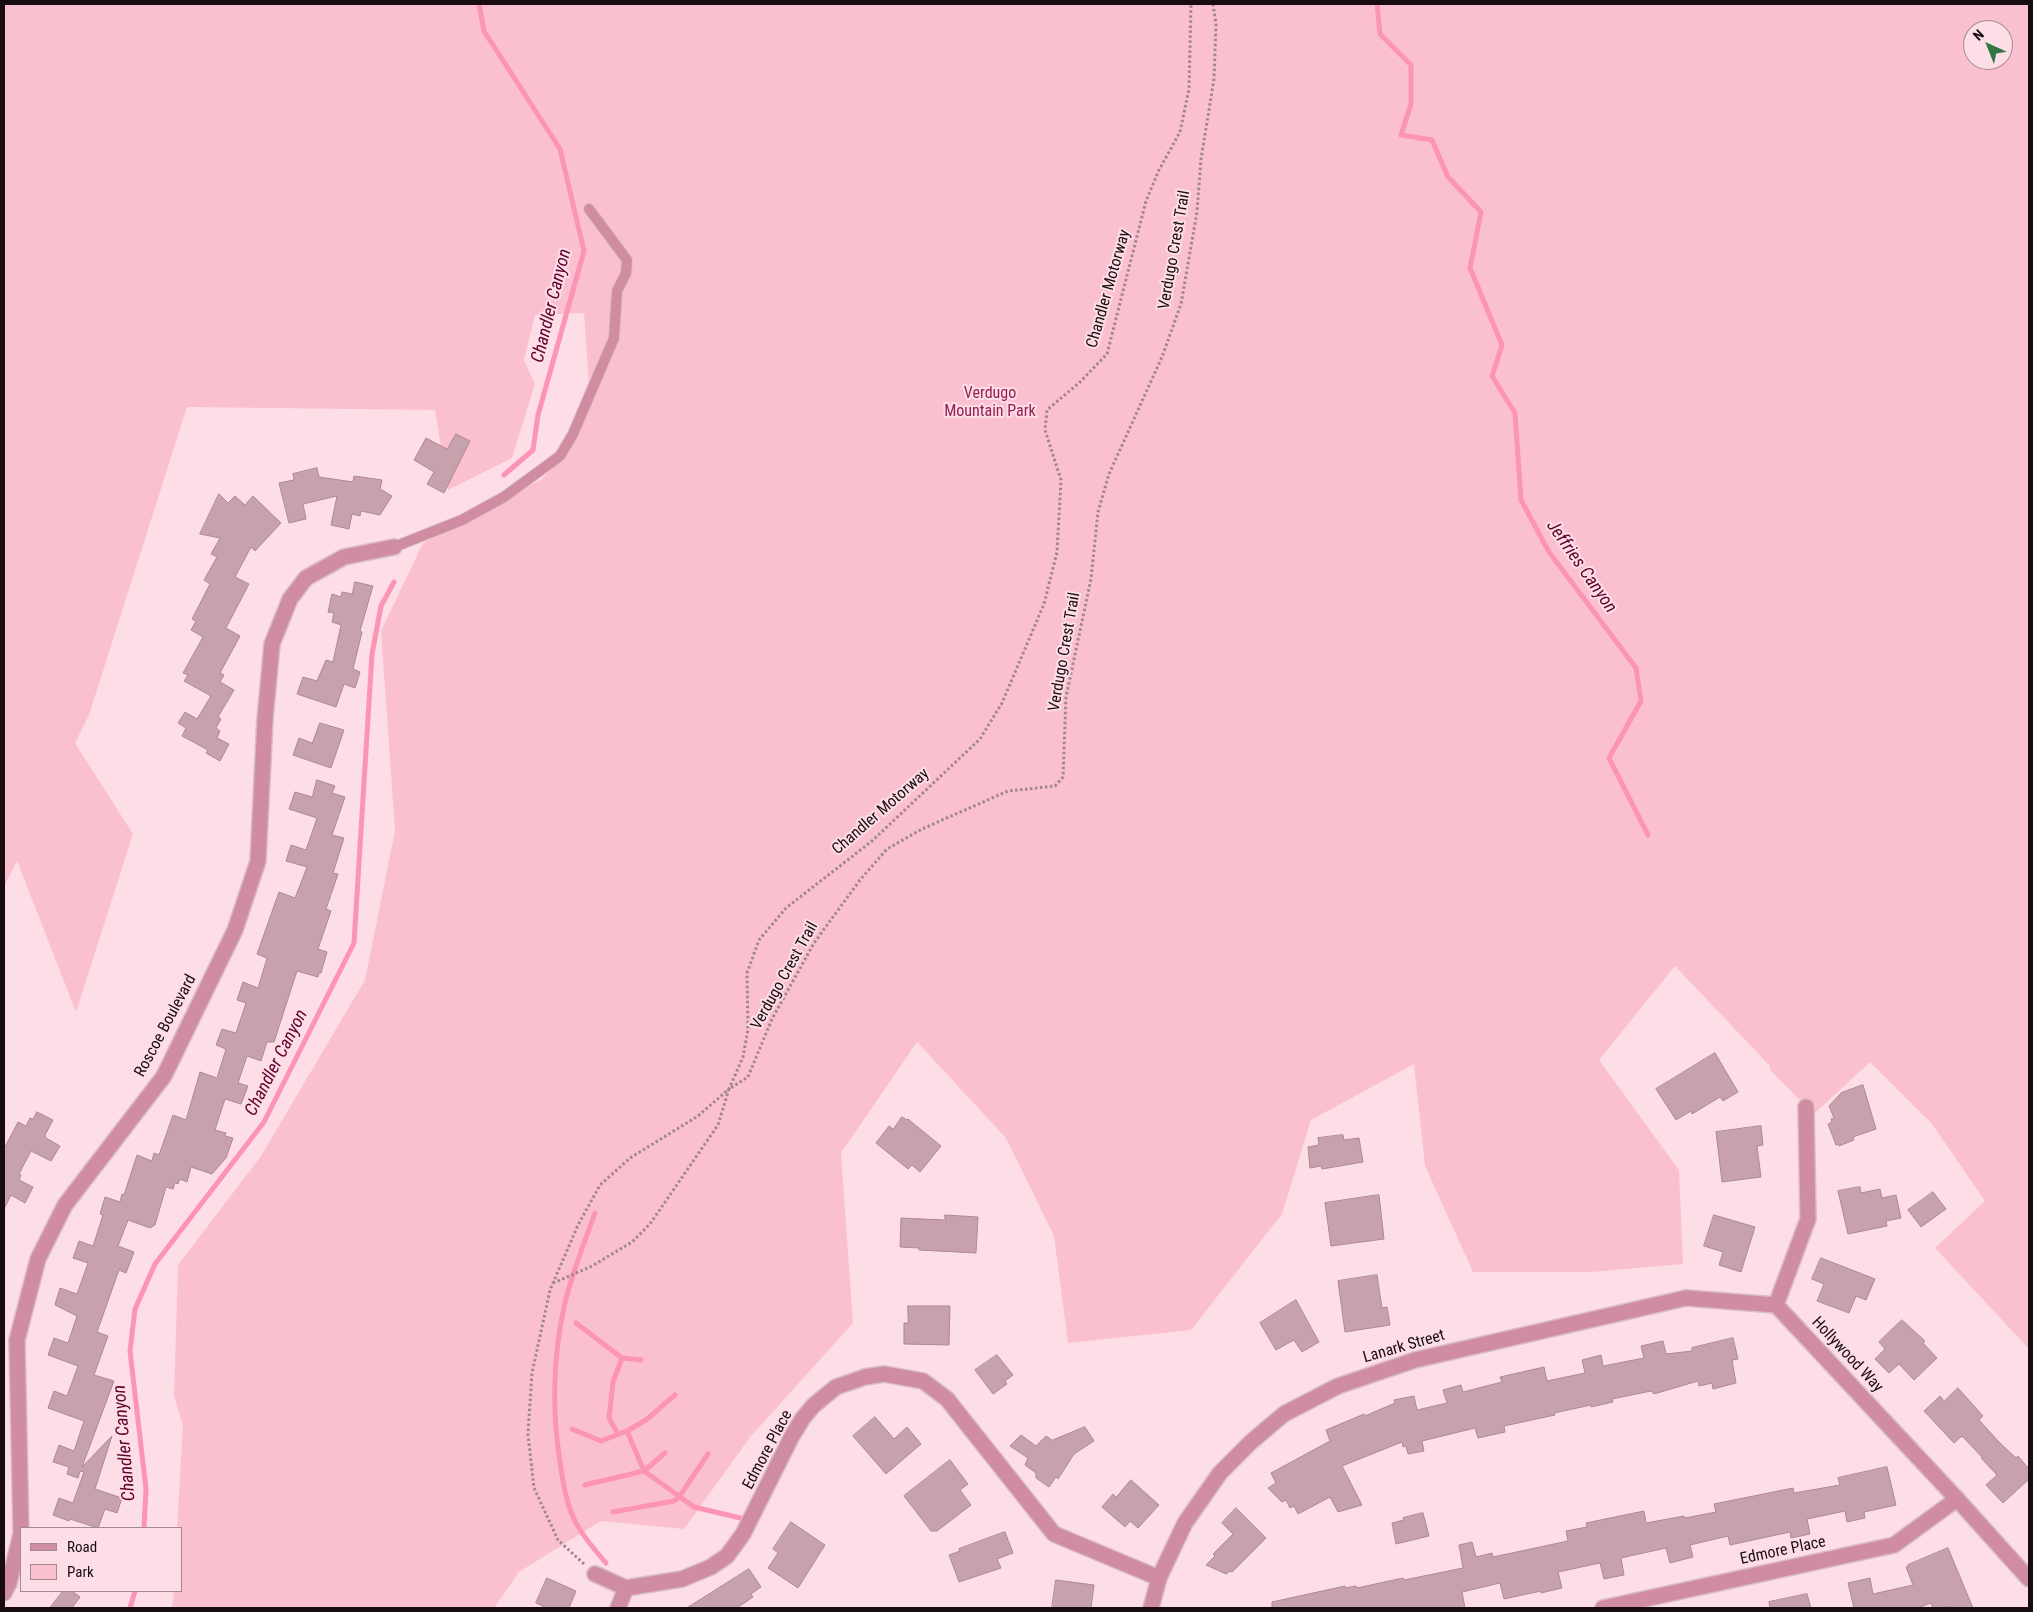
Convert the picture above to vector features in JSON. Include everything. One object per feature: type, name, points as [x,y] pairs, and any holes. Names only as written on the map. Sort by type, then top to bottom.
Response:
[{"type":"street","name":"Roscoe Boulevard","points":[[21,1527],[17,1340],[38,1260],[65,1205],[164,1076],[235,930],[258,861],[265,719],[272,644],[290,599],[306,578],[344,557],[394,547]]},
{"type":"street","points":[[1776,1305],[1808,1219],[1806,1107]]},
{"type":"street","name":"Lanark Street","points":[[1152,1608],[1159,1578],[1185,1523],[1220,1473],[1251,1442],[1284,1414],[1338,1386],[1415,1360],[1686,1298],[1776,1305]]},
{"type":"street","name":"Hollywood Way","points":[[1776,1305],[1957,1499],[2029,1580]]},
{"type":"street","name":"Edmore Place","points":[[626,1588],[682,1579],[711,1567],[727,1556],[743,1534],[803,1418],[813,1406],[836,1388],[865,1377],[884,1374],[923,1381],[948,1399],[1054,1534],[1159,1578]]},
{"type":"street","name":"Edmore Place","points":[[1603,1608],[1894,1545],[1957,1499]]},
{"type":"street","name":"Roscoe Boulevard","points":[[4,1593],[20,1538]]},
{"type":"street","points":[[595,1574],[626,1588],[618,1608]]},
{"type":"lane","points":[[394,547],[462,520],[504,497],[560,456],[573,434],[614,338],[617,291],[626,273],[627,260],[589,209]]},
{"type":"path","name":"Chandler Motorway","points":[[595,1574],[558,1540],[534,1488],[528,1434],[532,1373],[553,1284],[578,1225],[600,1185],[630,1158],[698,1116],[729,1090],[743,1057],[748,1030],[747,973],[759,940],[786,908],[872,841],[980,739],[1006,694],[1044,604],[1057,552],[1061,480],[1045,430],[1047,410],[1080,382],[1107,354],[1146,201],[1159,170],[1180,132],[1189,89],[1191,4]]},
{"type":"path","name":"Verdugo Crest Trail","points":[[729,1090],[748,1077],[772,1019],[814,943],[860,880],[887,849],[922,829],[1008,791],[1055,786],[1064,777],[1066,697],[1091,579],[1098,512],[1109,474],[1162,357],[1181,304],[1197,212],[1201,159],[1214,79],[1216,24],[1213,4]]},
{"type":"path","points":[[553,1284],[592,1266],[632,1242],[650,1224],[718,1125],[729,1090]]},
{"type":"green space","name":"Verdugo Mountain Park","points":[[4,4],[2029,4],[2029,1349],[1935,1248],[1985,1201],[1932,1124],[1870,1062],[1814,1114],[1771,1071],[1769,1065],[1675,966],[1599,1060],[1679,1170],[1683,1264],[1592,1272],[1473,1272],[1425,1166],[1414,1064],[1311,1120],[1282,1214],[1191,1330],[1068,1343],[1054,1236],[1006,1138],[917,1042],[841,1153],[853,1323],[751,1436],[684,1529],[601,1521],[519,1572],[494,1608],[172,1608],[174,1592],[182,1592],[182,1527],[177,1527],[183,1426],[174,1396],[178,1265],[261,1156],[365,980],[395,831],[381,631],[423,543],[542,479],[555,465],[590,401],[584,313],[535,315],[524,360],[535,384],[512,458],[448,490],[435,410],[187,407],[89,715],[75,743],[133,834],[76,1012],[17,861],[4,887]]},
{"type":"building","points":[[456,434],[470,441],[444,493],[427,484],[434,472],[414,460],[426,438],[447,449]]},
{"type":"building","points":[[317,468],[319,477],[353,482],[354,476],[382,480],[380,489],[392,496],[380,515],[361,511],[360,516],[352,514],[349,529],[331,525],[337,496],[303,504],[306,519],[289,523],[279,483],[294,480],[293,474]]},
{"type":"building","points":[[219,494],[228,503],[235,496],[245,505],[253,496],[281,523],[255,551],[251,547],[235,577],[249,584],[226,628],[240,636],[220,673],[224,675],[220,682],[234,690],[218,717],[221,719],[216,728],[220,731],[217,738],[229,744],[220,761],[206,753],[208,750],[182,736],[186,728],[178,723],[185,712],[197,719],[211,696],[184,681],[188,675],[183,673],[203,637],[191,630],[196,621],[192,619],[210,584],[204,580],[217,557],[211,554],[220,538],[200,534]]},
{"type":"building","points":[[355,582],[373,586],[360,631],[362,632],[353,669],[360,672],[355,688],[344,684],[336,707],[297,694],[303,677],[317,681],[326,660],[333,662],[341,625],[332,622],[334,613],[328,612],[332,594],[341,597],[342,592],[352,594]]},
{"type":"building","points":[[320,723],[344,730],[331,768],[293,755],[299,738],[312,743]]},
{"type":"building","points":[[317,780],[335,786],[332,793],[345,797],[332,835],[344,838],[333,873],[338,874],[326,909],[331,911],[318,949],[327,952],[321,973],[319,973],[318,977],[297,971],[274,1042],[267,1042],[261,1061],[247,1056],[238,1083],[248,1086],[241,1104],[225,1099],[215,1130],[226,1133],[225,1136],[233,1138],[226,1158],[212,1174],[191,1167],[187,1182],[180,1179],[178,1184],[175,1183],[173,1189],[166,1187],[155,1225],[150,1228],[128,1220],[118,1246],[134,1252],[126,1273],[119,1270],[97,1332],[108,1336],[94,1375],[114,1381],[82,1467],[112,1436],[95,1489],[122,1498],[117,1513],[105,1509],[98,1527],[70,1519],[69,1521],[53,1515],[59,1498],[73,1503],[84,1472],[80,1471],[78,1478],[67,1474],[69,1467],[53,1462],[59,1445],[74,1451],[84,1421],[48,1408],[54,1391],[67,1396],[78,1366],[48,1355],[54,1338],[68,1343],[77,1316],[55,1305],[60,1288],[77,1294],[88,1263],[73,1258],[79,1241],[93,1246],[103,1215],[100,1214],[105,1197],[120,1202],[137,1155],[152,1161],[154,1153],[159,1155],[173,1115],[186,1120],[200,1072],[217,1078],[226,1049],[216,1045],[222,1029],[236,1033],[246,1003],[237,1000],[243,982],[258,988],[267,958],[257,954],[279,892],[295,898],[307,867],[286,861],[291,845],[306,850],[317,818],[289,809],[295,792],[312,797]]},
{"type":"building","points":[[1715,1053],[1738,1092],[1723,1101],[1720,1097],[1692,1114],[1691,1111],[1676,1120],[1656,1089]]},
{"type":"building","points":[[1863,1085],[1876,1129],[1853,1137],[1854,1140],[1839,1146],[1838,1144],[1836,1145],[1828,1124],[1834,1118],[1829,1106],[1841,1093]]},
{"type":"building","points":[[37,1112],[53,1120],[45,1135],[46,1138],[60,1146],[51,1161],[31,1151],[19,1174],[21,1175],[19,1180],[33,1187],[25,1203],[11,1195],[4,1209],[4,1149],[18,1122],[26,1126],[30,1118],[33,1119]]},
{"type":"building","points":[[902,1117],[908,1119],[941,1146],[920,1172],[912,1165],[908,1169],[876,1143],[889,1126],[893,1129]]},
{"type":"building","points":[[1761,1126],[1763,1145],[1757,1146],[1761,1177],[1722,1182],[1716,1132]]},
{"type":"building","points":[[1343,1135],[1344,1140],[1359,1138],[1363,1162],[1322,1169],[1321,1166],[1310,1168],[1308,1147],[1319,1145],[1318,1138]]},
{"type":"building","points":[[1860,1187],[1861,1193],[1880,1189],[1882,1198],[1896,1195],[1901,1218],[1886,1221],[1887,1226],[1848,1234],[1838,1191]]},
{"type":"building","points":[[1933,1192],[1946,1209],[1921,1227],[1908,1210]]},
{"type":"building","points":[[1379,1195],[1384,1239],[1331,1246],[1325,1203]]},
{"type":"building","points":[[945,1215],[978,1217],[976,1253],[900,1247],[901,1218],[945,1220]]},
{"type":"building","points":[[1714,1215],[1755,1227],[1741,1272],[1719,1265],[1723,1252],[1704,1246]]},
{"type":"building","points":[[1821,1258],[1875,1279],[1866,1300],[1856,1296],[1849,1313],[1817,1301],[1824,1284],[1812,1279]]},
{"type":"building","points":[[1377,1275],[1382,1308],[1387,1307],[1390,1325],[1345,1332],[1338,1281]]},
{"type":"building","points":[[1296,1300],[1319,1342],[1302,1352],[1294,1340],[1276,1350],[1260,1323]]},
{"type":"building","points":[[908,1306],[950,1306],[949,1345],[904,1344],[904,1323],[908,1323]]},
{"type":"building","points":[[1902,1320],[1925,1341],[1923,1343],[1937,1358],[1914,1380],[1899,1364],[1889,1373],[1875,1359],[1885,1349],[1879,1342]]},
{"type":"building","points":[[1733,1338],[1738,1359],[1732,1360],[1736,1383],[1713,1389],[1712,1383],[1699,1386],[1698,1381],[1654,1394],[1651,1391],[1612,1399],[1613,1402],[1554,1413],[1555,1415],[1504,1426],[1505,1432],[1478,1438],[1475,1428],[1422,1441],[1424,1451],[1408,1454],[1406,1446],[1403,1447],[1402,1442],[1342,1466],[1362,1505],[1338,1512],[1330,1497],[1298,1514],[1294,1506],[1290,1508],[1286,1500],[1282,1502],[1268,1488],[1276,1483],[1271,1473],[1330,1441],[1326,1430],[1395,1403],[1394,1400],[1414,1396],[1417,1410],[1447,1403],[1443,1390],[1461,1385],[1463,1392],[1502,1382],[1500,1377],[1544,1367],[1547,1381],[1585,1373],[1582,1360],[1601,1355],[1603,1366],[1644,1358],[1641,1346],[1663,1341],[1666,1354],[1692,1351],[1692,1348]]},
{"type":"building","points":[[997,1355],[1013,1375],[1005,1381],[1007,1384],[993,1394],[975,1370]]},
{"type":"building","points":[[1958,1388],[1983,1416],[1979,1420],[1999,1442],[2016,1458],[2018,1456],[2029,1469],[2029,1479],[2003,1503],[1986,1485],[1997,1475],[1982,1457],[1962,1436],[1954,1443],[1924,1411],[1940,1396],[1944,1401]]},
{"type":"building","points":[[875,1417],[894,1439],[907,1427],[921,1444],[886,1474],[853,1436]]},
{"type":"building","points":[[1085,1427],[1094,1441],[1074,1454],[1058,1479],[1056,1477],[1049,1487],[1036,1478],[1036,1473],[1025,1465],[1028,1458],[1010,1446],[1021,1435],[1036,1446],[1046,1436],[1052,1440]]},
{"type":"building","points":[[950,1460],[968,1484],[960,1490],[971,1505],[937,1531],[931,1531],[904,1496]]},
{"type":"building","points":[[1887,1467],[1896,1505],[1864,1512],[1865,1518],[1847,1522],[1845,1511],[1807,1519],[1810,1534],[1791,1538],[1790,1532],[1730,1545],[1728,1536],[1690,1545],[1693,1557],[1670,1563],[1666,1548],[1621,1558],[1624,1575],[1604,1579],[1600,1563],[1558,1572],[1562,1588],[1504,1599],[1500,1583],[1462,1592],[1465,1608],[1272,1608],[1272,1602],[1345,1586],[1345,1588],[1356,1586],[1357,1588],[1463,1568],[1459,1545],[1472,1542],[1476,1557],[1492,1553],[1493,1557],[1568,1541],[1566,1531],[1587,1527],[1586,1523],[1644,1511],[1646,1523],[1684,1516],[1685,1518],[1716,1512],[1714,1504],[1793,1488],[1794,1493],[1840,1485],[1838,1478]]},
{"type":"building","points":[[1131,1480],[1159,1505],[1138,1528],[1130,1521],[1125,1527],[1102,1507],[1113,1494],[1116,1497]]},
{"type":"building","points":[[1236,1508],[1266,1538],[1232,1572],[1230,1571],[1226,1574],[1206,1565],[1215,1556],[1213,1554],[1233,1534],[1222,1523]]},
{"type":"building","points":[[1423,1513],[1429,1536],[1396,1544],[1392,1523]]},
{"type":"building","points":[[791,1522],[825,1545],[798,1588],[768,1568],[778,1553],[773,1549]]},
{"type":"building","points":[[1005,1532],[1013,1553],[997,1559],[1001,1568],[959,1582],[949,1555],[960,1551],[959,1549]]},
{"type":"building","points":[[1948,1548],[1973,1608],[1933,1608],[1931,1603],[1918,1608],[1854,1608],[1848,1583],[1870,1578],[1873,1594],[1913,1585],[1906,1567]]},
{"type":"building","points":[[749,1569],[761,1587],[751,1594],[753,1597],[737,1608],[687,1608]]},
{"type":"building","points":[[547,1578],[576,1591],[569,1608],[547,1608],[536,1603]]},
{"type":"building","points":[[1056,1580],[1094,1585],[1091,1608],[1052,1608]]},
{"type":"building","points":[[62,1592],[73,1592],[80,1597],[72,1608],[50,1608]]},
{"type":"building","points":[[1807,1594],[1811,1608],[1770,1608],[1769,1602]]},
{"type":"waterway","name":"Chandler Canyon","points":[[479,4],[484,31],[560,149],[584,251],[538,415],[533,450],[504,475]]},
{"type":"waterway","name":"Jeffries Canyon","points":[[1377,4],[1380,34],[1411,65],[1411,104],[1401,135],[1432,140],[1448,177],[1481,212],[1470,268],[1502,345],[1492,376],[1515,413],[1521,500],[1549,552],[1636,668],[1641,701],[1609,758],[1648,835]]},
{"type":"waterway","name":"Chandler Canyon","points":[[144,1527],[146,1489],[130,1351],[135,1309],[155,1264],[264,1122],[354,943],[372,654],[381,606],[394,582]]},
{"type":"waterway","points":[[595,1213],[574,1271],[560,1326],[555,1404],[557,1443],[569,1507],[575,1521],[589,1543],[606,1563]]},
{"type":"waterway","points":[[576,1323],[622,1358],[641,1360]]},
{"type":"waterway","points":[[618,1434],[609,1418],[613,1382],[622,1358]]},
{"type":"waterway","points":[[572,1429],[601,1441],[627,1431],[646,1420],[675,1395]]},
{"type":"waterway","points":[[627,1431],[644,1471],[694,1507],[749,1520]]},
{"type":"waterway","points":[[585,1485],[644,1471],[665,1453]]},
{"type":"waterway","points":[[613,1512],[674,1501],[679,1497],[708,1454]]},
{"type":"waterway","name":"Chandler Canyon","points":[[130,1608],[135,1592]]}]
